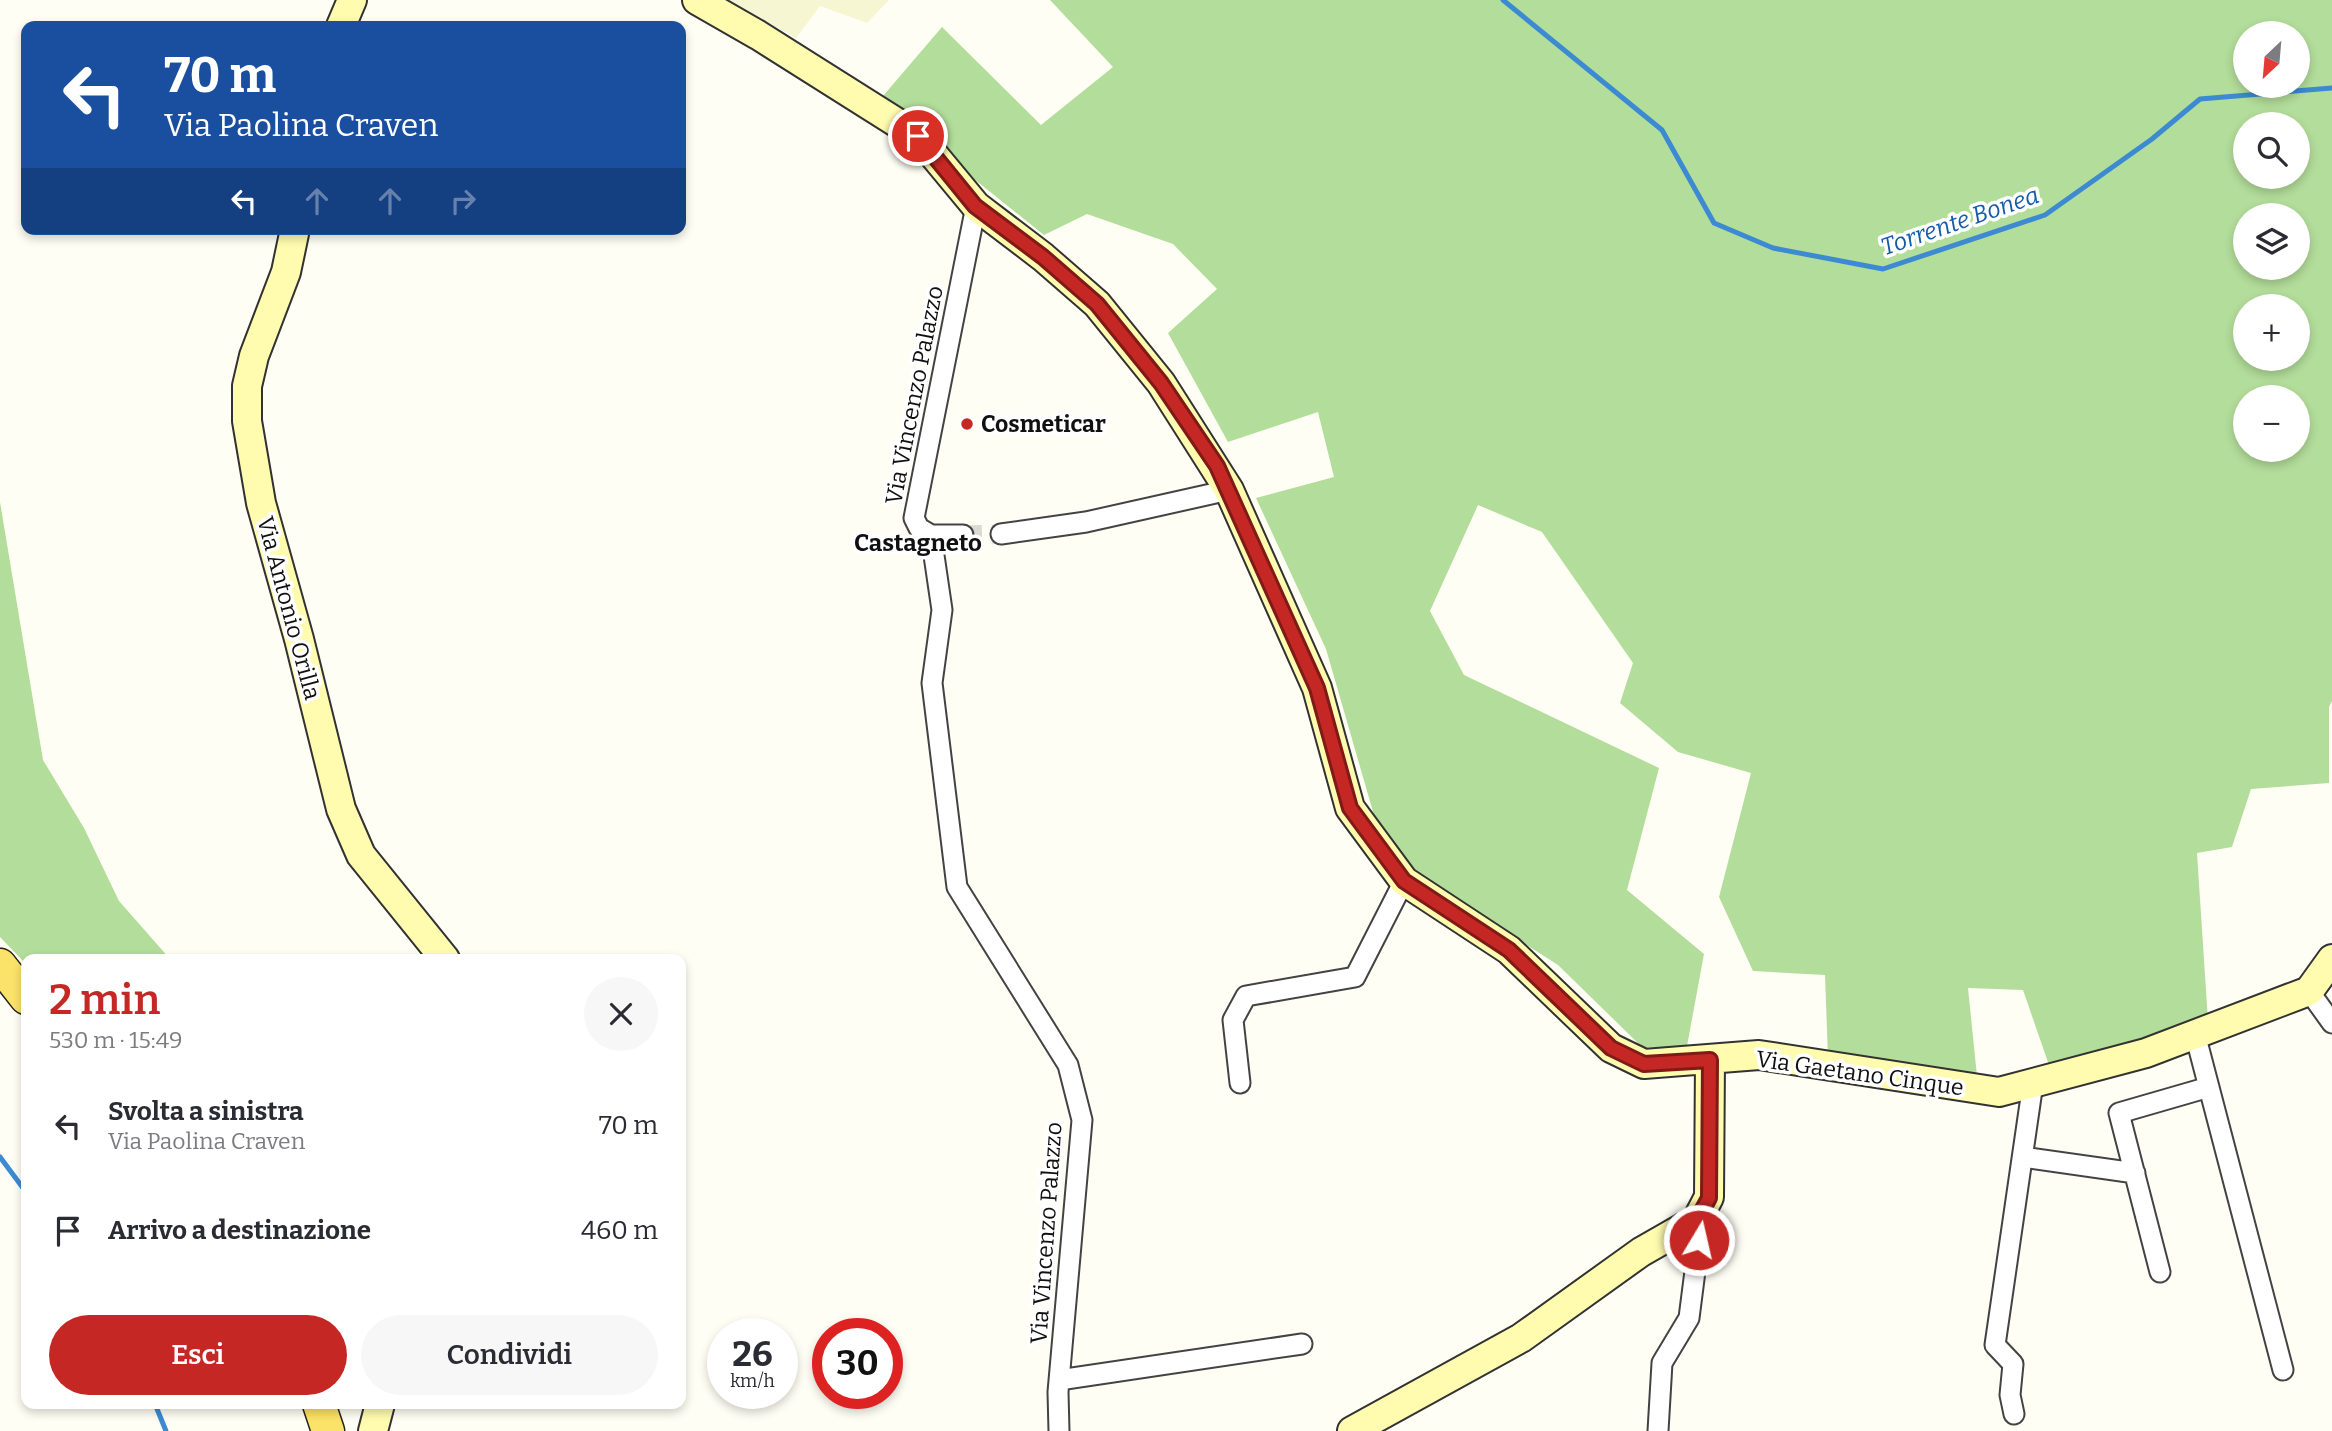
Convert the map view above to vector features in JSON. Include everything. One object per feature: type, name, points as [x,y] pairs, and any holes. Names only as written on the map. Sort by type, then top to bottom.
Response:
[{"type":"main road","points":[[0,965],[21,992]]},
{"type":"main road","points":[[321,1409],[328,1431]]},
{"type":"street","points":[[343,21],[352,0]]},
{"type":"street","points":[[697,0],[758,34],[918,136],[975,206],[1043,257],[1097,304],[1161,383],[1229,489],[1317,688],[1350,808],[1404,881],[1355,977],[1246,996],[1233,1020],[1240,1083]]},
{"type":"street","name":"Via Vincenzo Palazzo","points":[[975,206],[914,518],[919,528],[931,535],[942,610],[932,683],[957,887],[1068,1065],[1082,1120],[1059,1380],[1059,1431]]},
{"type":"street","name":"Via Antonio Orilla","points":[[294,235],[285,272],[254,356],[247,386],[247,421],[261,503],[299,639],[341,809],[361,855],[441,954]]},
{"type":"street","points":[[1001,534],[1086,523],[1229,489]]},
{"type":"street","points":[[931,535],[963,535]]},
{"type":"street","name":"Via Gaetano Cinque","points":[[1404,881],[1509,950],[1611,1048],[1644,1064],[1759,1055],[1999,1092],[2146,1053],[2309,991]]},
{"type":"street","points":[[2332,960],[2309,991],[2332,1023]]},
{"type":"street","points":[[2195,1034],[2283,1370]]},
{"type":"street","points":[[1352,1431],[1521,1338],[1641,1252],[1697,1220],[1709,1198],[1710,1060]]},
{"type":"street","points":[[2014,1414],[2010,1395],[2013,1364],[1995,1345],[2033,1083]]},
{"type":"street","points":[[2160,1272],[2119,1113],[2209,1087]]},
{"type":"street","points":[[2023,1157],[2135,1173]]},
{"type":"street","points":[[1658,1431],[1662,1363],[1689,1318],[1699,1240],[1697,1220]]},
{"type":"street","points":[[1059,1380],[1302,1343]]},
{"type":"street","points":[[373,1431],[379,1409]]},
{"type":"green space","points":[[729,0],[889,0],[867,23],[820,6],[796,38]]},
{"type":"green space","points":[[1050,0],[2332,0],[2332,701],[2329,707],[2329,783],[2251,789],[2232,847],[2197,853],[2208,1021],[2050,1068],[2023,990],[1968,988],[1977,1076],[1828,1058],[1825,975],[1753,971],[1719,897],[1751,773],[1678,752],[1620,703],[1633,663],[1542,532],[1478,505],[1430,611],[1464,675],[1659,768],[1627,890],[1704,954],[1687,1046],[1643,1048],[1558,965],[1418,875],[1378,829],[1326,649],[1256,498],[1334,477],[1318,412],[1228,442],[1168,333],[1217,289],[1173,244],[1087,214],[1044,235],[974,179],[883,96],[942,27],[1041,125],[1113,67]]},
{"type":"green space","points":[[0,502],[43,760],[84,828],[119,901],[166,954],[21,954],[21,959],[0,937]]},
{"type":"waterway","name":"Torrente Bonea","points":[[1503,0],[1662,130],[1714,223],[1773,248],[1883,269],[2045,215],[2152,139],[2200,99],[2332,88]]},
{"type":"waterway","points":[[0,1157],[21,1185]]},
{"type":"waterway","points":[[157,1409],[166,1431]]},
{"type":"tunnel","points":[[963,535],[1001,534]]},
{"type":"place","name":"Cosmeticar","points":[[967,424]]},
{"type":"district","name":"Castagneto","points":[[918,543]]},
{"type":"route","points":[[918,136],[975,206],[1043,257],[1097,304],[1161,383],[1217,466],[1317,688],[1350,808],[1404,881],[1509,950],[1611,1048],[1644,1064],[1710,1060],[1709,1198],[1697,1220],[1699,1240]]}]
